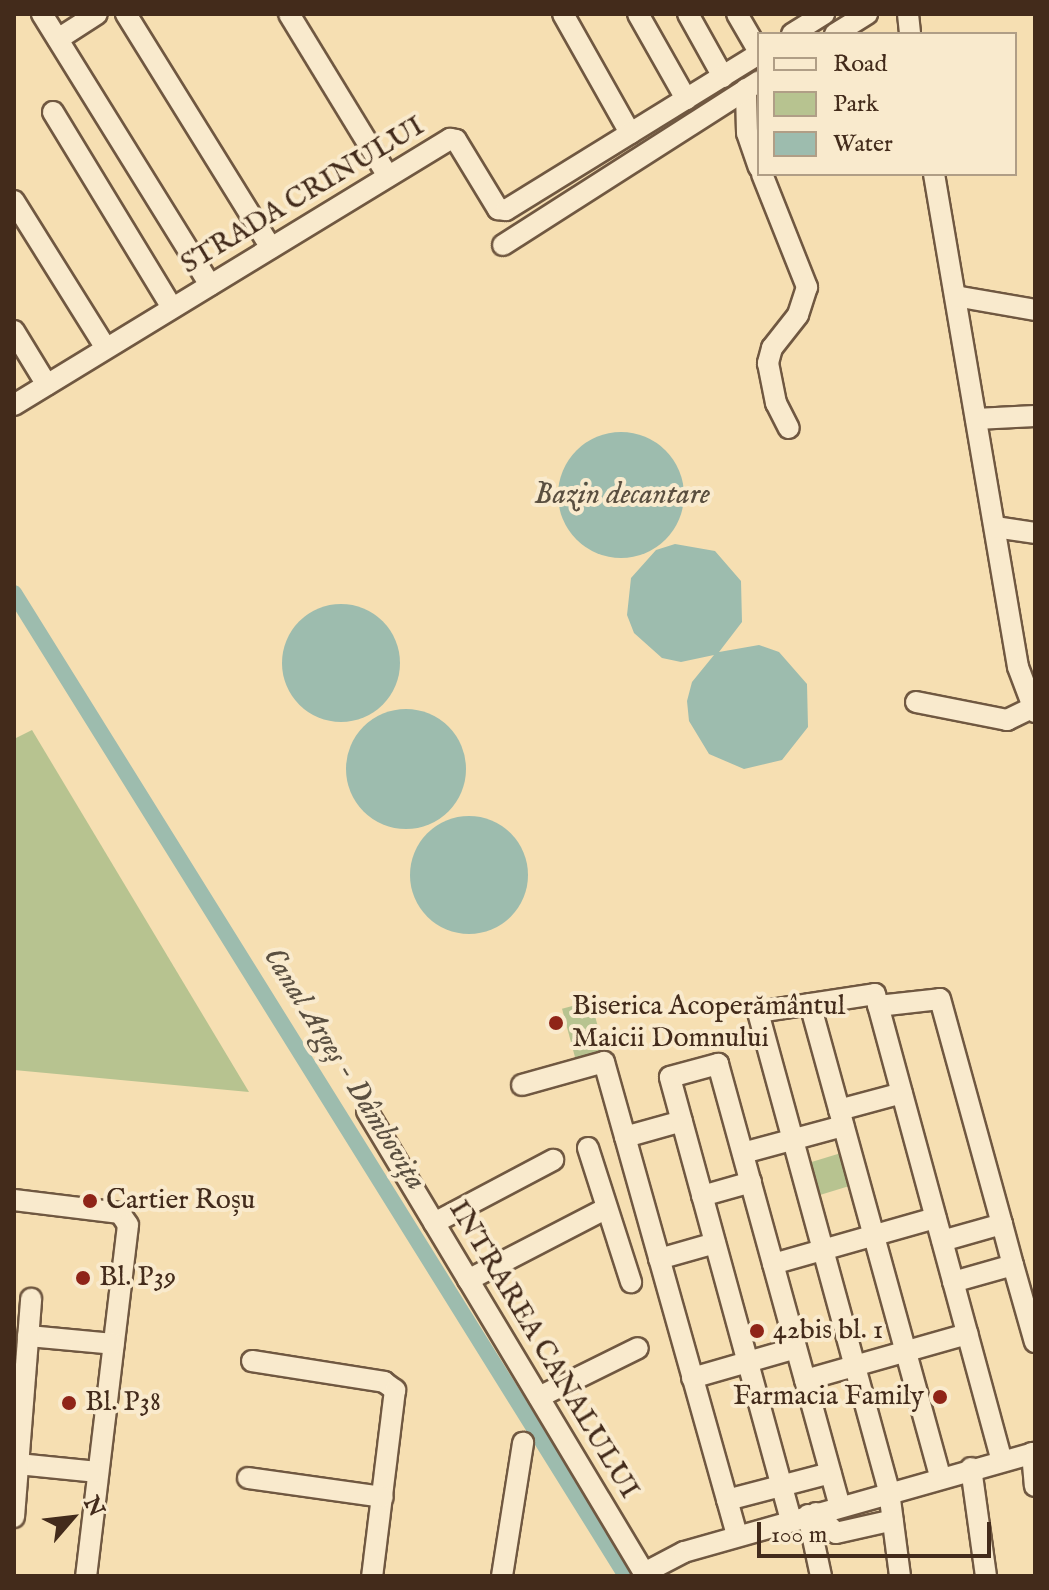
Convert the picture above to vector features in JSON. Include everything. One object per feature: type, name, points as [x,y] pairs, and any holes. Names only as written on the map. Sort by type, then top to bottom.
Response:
[{"type":"street","points":[[42,14],[210,285]]},
{"type":"street","points":[[58,39],[97,14]]},
{"type":"street","points":[[126,14],[271,248]]},
{"type":"street","points":[[289,14],[388,176]]},
{"type":"street","points":[[563,14],[630,133]]},
{"type":"street","points":[[638,14],[686,99]]},
{"type":"street","points":[[688,14],[723,77]]},
{"type":"street","points":[[737,14],[757,49]]},
{"type":"street","points":[[795,32],[824,14]]},
{"type":"street","points":[[838,32],[867,14]]},
{"type":"street","name":"STRADA CRINULUI","points":[[14,405],[388,176],[456,140],[498,209],[506,210],[757,54]]},
{"type":"street","points":[[752,85],[747,133],[757,161]]},
{"type":"street","points":[[503,245],[752,85]]},
{"type":"street","points":[[53,112],[172,308]]},
{"type":"street","points":[[763,176],[807,287],[798,315],[772,348],[768,363],[776,403],[789,428]]},
{"type":"street","points":[[916,702],[1007,720],[1033,710],[1018,667],[934,176]]},
{"type":"street","points":[[14,201],[106,348]]},
{"type":"street","points":[[955,296],[1035,310]]},
{"type":"street","points":[[14,331],[47,385]]},
{"type":"street","points":[[976,419],[1035,416]]},
{"type":"street","points":[[995,527],[1035,533]]},
{"type":"street","points":[[900,1576],[889,1491],[758,1012],[875,994],[1002,1460]]},
{"type":"street","points":[[878,1006],[940,999],[1035,1342]]},
{"type":"street","points":[[810,1004],[940,1476]]},
{"type":"street","points":[[522,1085],[604,1062],[737,1536]]},
{"type":"street","points":[[821,1576],[805,1516],[782,1486],[670,1077],[718,1064],[840,1506]]},
{"type":"street","points":[[743,1153],[793,1140],[902,1093]]},
{"type":"street","name":"INTRAREA CANALULUI","points":[[367,1111],[645,1574]]},
{"type":"street","points":[[625,1137],[682,1121]]},
{"type":"street","points":[[588,1148],[605,1209],[631,1282]]},
{"type":"street","points":[[434,1223],[553,1160]]},
{"type":"street","points":[[702,1196],[751,1182]]},
{"type":"street","points":[[14,1200],[126,1217],[86,1576]]},
{"type":"street","points":[[468,1280],[605,1209]]},
{"type":"street","points":[[773,1264],[936,1218]]},
{"type":"street","points":[[942,1241],[1002,1224]]},
{"type":"street","points":[[659,1259],[715,1243]]},
{"type":"street","points":[[953,1282],[1013,1265]]},
{"type":"street","points":[[14,1517],[23,1331],[31,1299]]},
{"type":"street","points":[[23,1331],[114,1344]]},
{"type":"street","points":[[805,1380],[968,1334]]},
{"type":"street","points":[[539,1397],[638,1348]]},
{"type":"street","points":[[692,1378],[796,1348]]},
{"type":"street","points":[[252,1361],[391,1385],[397,1399],[372,1576]]},
{"type":"street","points":[[502,1576],[523,1443]]},
{"type":"street","points":[[645,1574],[675,1555],[940,1476],[1034,1453],[1035,1486]]},
{"type":"street","points":[[18,1464],[98,1472]]},
{"type":"street","points":[[971,1468],[986,1576]]},
{"type":"street","points":[[727,1500],[831,1473]]},
{"type":"street","points":[[248,1478],[383,1497]]},
{"type":"street","points":[[805,1516],[836,1533],[893,1520]]},
{"type":"green space","points":[[32,730],[249,1092],[14,1070],[14,739]]},
{"type":"green space","points":[[591,1001],[604,1050],[575,1058],[562,1009]]},
{"type":"green space","points":[[841,1153],[851,1186],[817,1196],[808,1163]]},
{"type":"water","name":"Bazin decantare","points":[[621,432],[645,437],[666,450],[679,471],[684,495],[679,519],[666,540],[645,553],[621,558],[597,553],[576,540],[563,519],[558,495],[563,471],[576,450],[597,437]]},
{"type":"water","points":[[675,544],[715,551],[741,581],[742,622],[719,652],[759,645],[779,652],[807,684],[808,727],[782,760],[744,769],[709,754],[689,721],[687,701],[692,682],[714,655],[681,662],[662,658],[634,633],[627,615],[631,578],[656,550]]},
{"type":"water","points":[[341,604],[364,608],[383,621],[396,640],[400,663],[396,686],[383,705],[364,718],[341,722],[318,718],[299,705],[286,686],[282,663],[286,640],[299,621],[318,608]]},
{"type":"water","points":[[406,709],[429,714],[448,727],[461,746],[466,769],[461,792],[448,811],[429,824],[406,829],[383,824],[364,811],[351,792],[346,769],[351,746],[364,727],[383,714]]},
{"type":"water","points":[[469,816],[492,820],[511,833],[524,852],[528,875],[524,898],[511,917],[492,930],[469,934],[446,930],[427,917],[414,898],[410,875],[414,852],[427,833],[446,820]]},
{"type":"waterway","name":"Canal Argeș - Dâmbovița","points":[[14,593],[626,1576]]},
{"type":"place","name":"Biserica Acoperământul Maicii Domnului","points":[[556,1023]]},
{"type":"place","name":"Cartier Roșu","points":[[90,1201]]},
{"type":"place","name":"Bl. P39","points":[[83,1278]]},
{"type":"place","name":"42bis bl. 1","points":[[757,1331]]},
{"type":"place","name":"Farmacia Family","points":[[940,1397]]},
{"type":"place","name":"Bl. P38","points":[[69,1403]]}]
